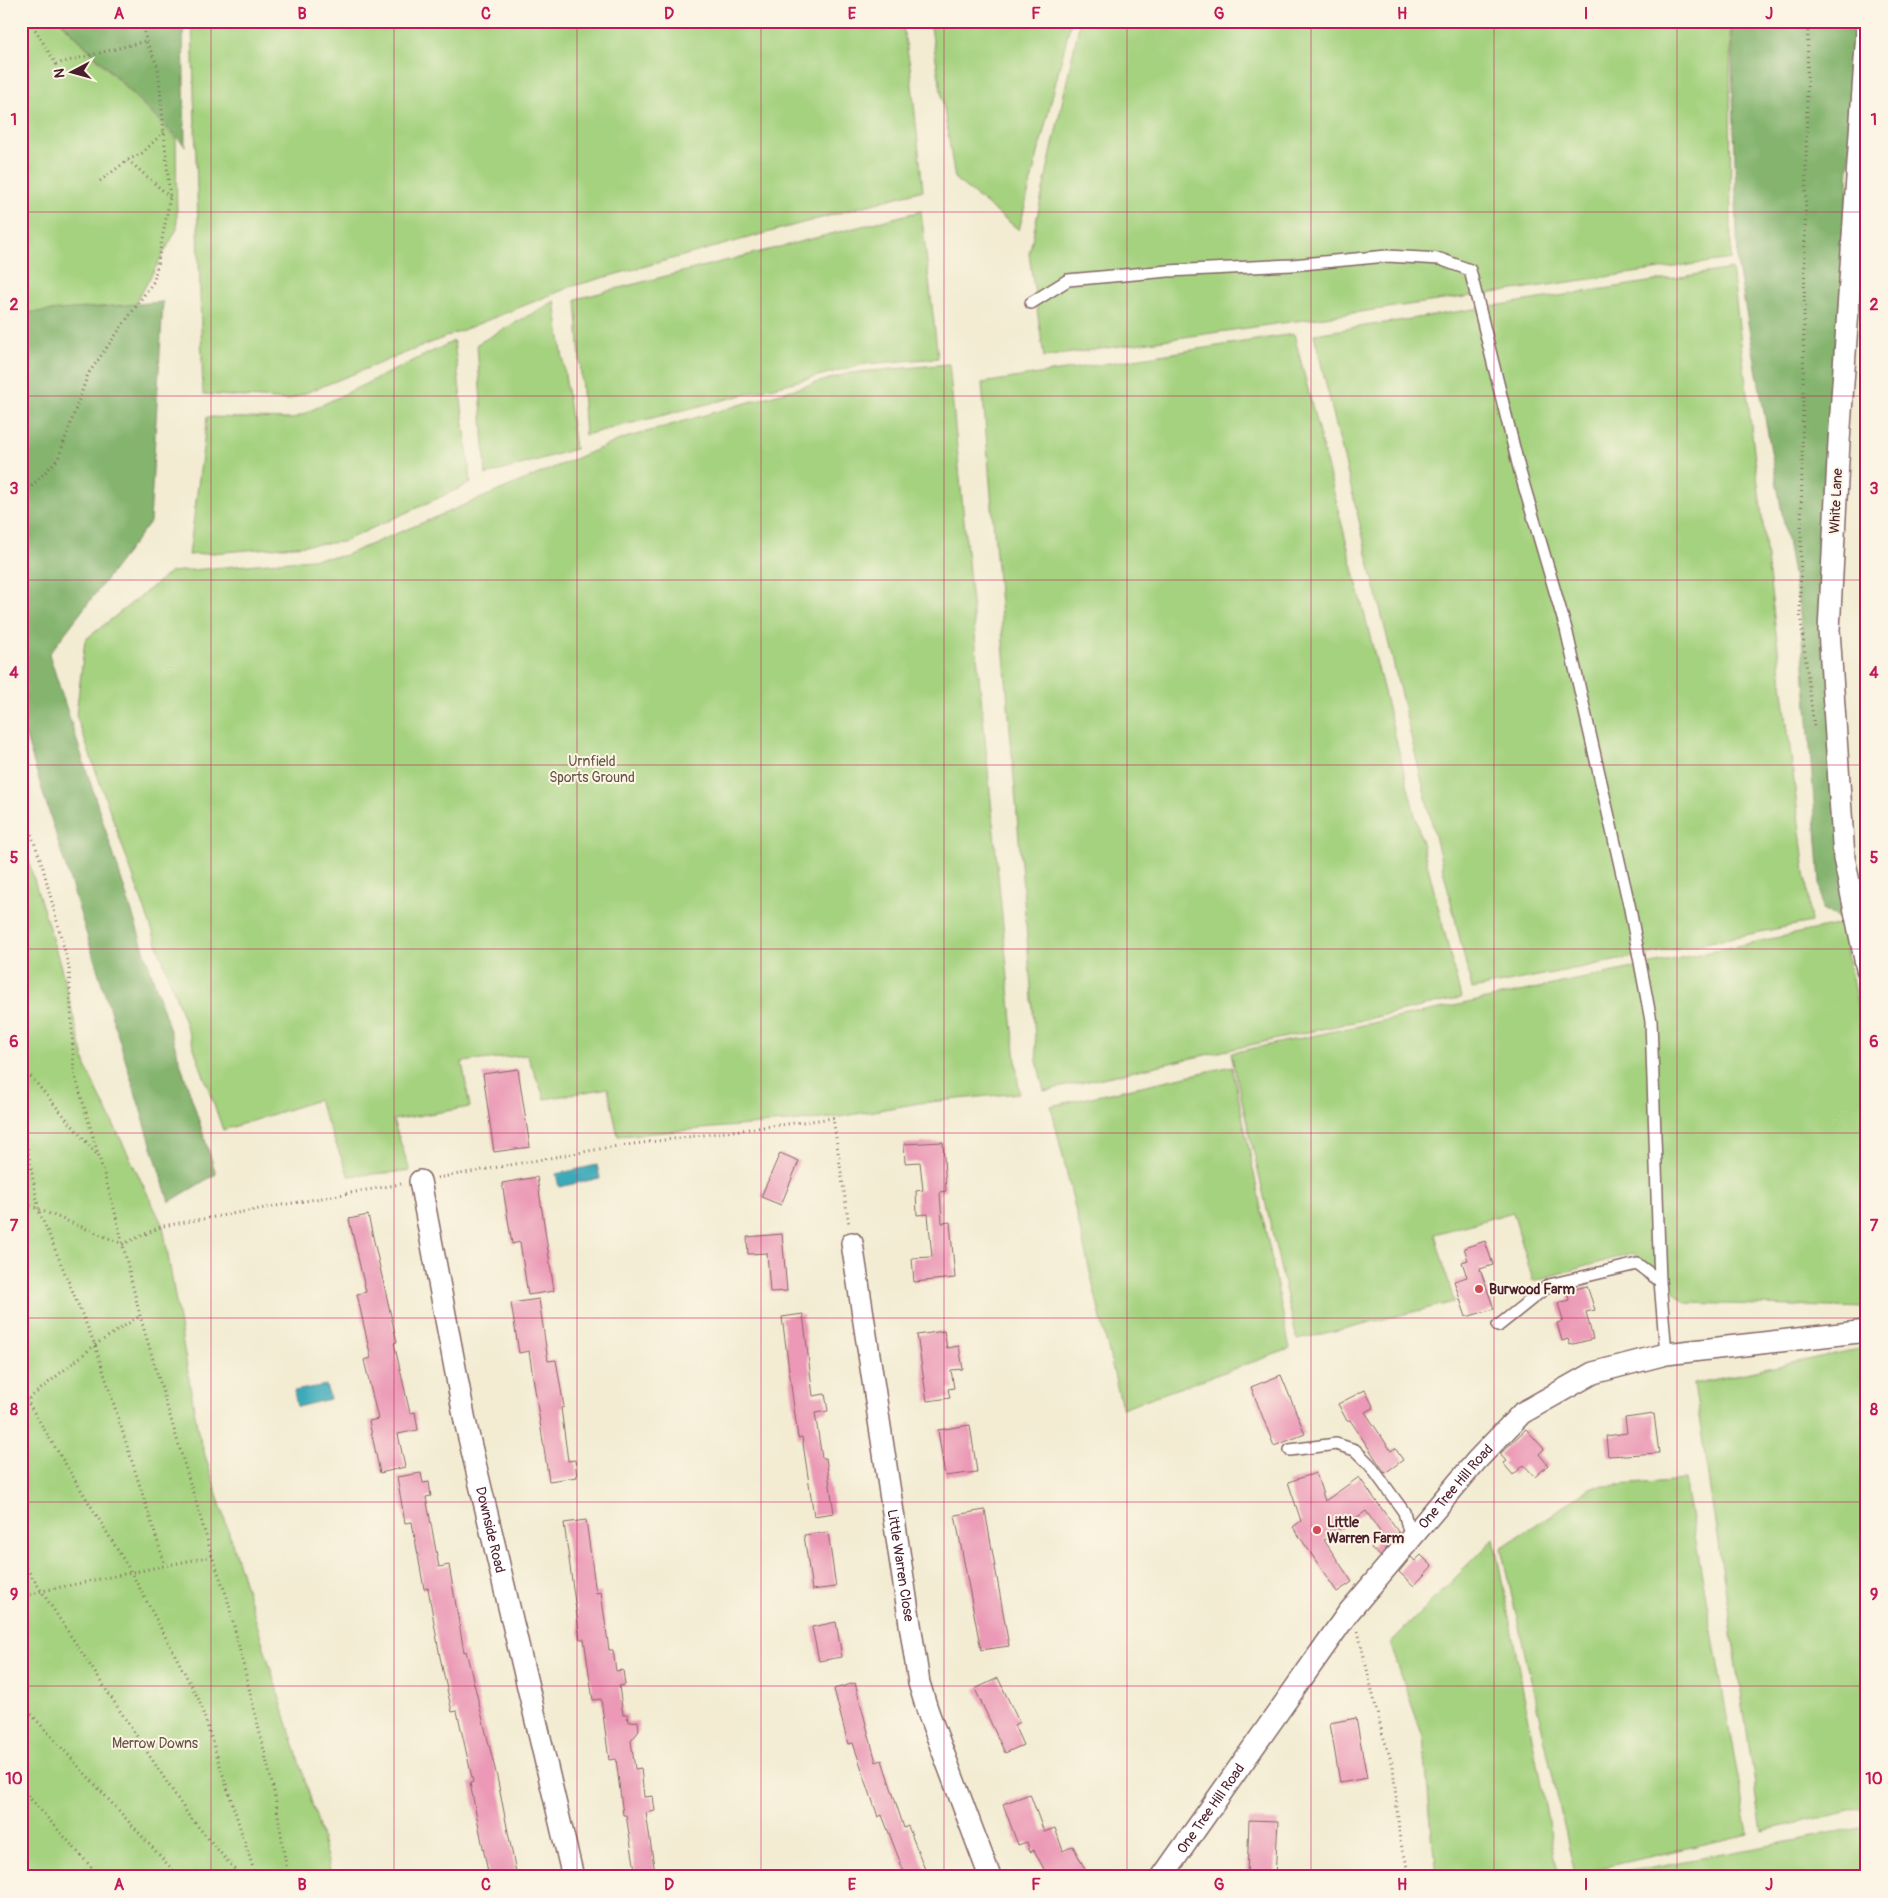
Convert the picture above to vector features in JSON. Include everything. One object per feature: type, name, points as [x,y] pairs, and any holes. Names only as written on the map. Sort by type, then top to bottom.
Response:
[{"type":"street","name":"White Lane","points":[[1867,31],[1839,442],[1829,630],[1844,858],[1867,969]]},
{"type":"street","name":"Downside Road","points":[[420,1181],[465,1421],[572,1877]]},
{"type":"street","name":"Little Warren Close","points":[[852,1243],[919,1682],[928,1712],[990,1877]]},
{"type":"street","name":"One Tree Hill Road","points":[[1162,1877],[1348,1613],[1477,1460],[1522,1413],[1593,1373],[1666,1354],[1867,1332]]},
{"type":"lane","points":[[1031,303],[1068,280],[1168,271],[1292,265],[1387,256],[1440,259],[1470,270],[1520,472],[1566,629],[1630,909],[1651,1021],[1660,1281],[1666,1354]]},
{"type":"lane","points":[[1498,1326],[1550,1285],[1637,1264],[1660,1281]]},
{"type":"lane","points":[[1290,1450],[1336,1444],[1355,1450],[1370,1466],[1404,1512],[1411,1539]]},
{"type":"path","points":[[30,21],[56,64],[146,41]]},
{"type":"path","points":[[21,497],[58,459],[88,374],[154,281],[170,198],[158,68],[146,41],[143,21]]},
{"type":"path","points":[[1808,21],[1800,613],[1815,735]]},
{"type":"path","points":[[100,181],[128,160],[142,153],[164,132]]},
{"type":"path","points":[[128,160],[170,198]]},
{"type":"path","points":[[21,806],[42,864],[69,967],[74,1072],[123,1244],[140,1316],[212,1556],[227,1597],[274,1796],[288,1877]]},
{"type":"path","points":[[21,1065],[100,1159]]},
{"type":"path","points":[[21,1114],[40,1211],[95,1345],[165,1565]]},
{"type":"path","points":[[21,1202],[123,1244],[163,1226],[611,1148],[833,1118],[852,1243]]},
{"type":"path","points":[[21,1411],[26,1401],[95,1345],[140,1316]]},
{"type":"path","points":[[21,1391],[131,1572],[199,1700],[256,1877]]},
{"type":"path","points":[[21,1598],[42,1591],[212,1556]]},
{"type":"path","points":[[21,1560],[189,1816],[241,1877]]},
{"type":"path","points":[[1348,1613],[1360,1636],[1381,1729],[1392,1766],[1400,1841],[1410,1877]]},
{"type":"path","points":[[21,1703],[179,1877]]},
{"type":"path","points":[[21,1716],[29,1712]]},
{"type":"path","points":[[21,1788],[100,1877]]},
{"type":"green space","points":[[21,21],[60,21],[176,139],[177,229],[42,472],[21,492]]},
{"type":"green space","points":[[61,21],[183,21],[185,146]]},
{"type":"green space","points":[[192,21],[902,21],[910,66],[923,190],[573,286],[288,400],[203,394]]},
{"type":"green space","points":[[930,21],[1071,21],[1019,230],[955,179]]},
{"type":"green space","points":[[1080,21],[1730,21],[1731,259],[1044,357],[1029,254]]},
{"type":"green space","points":[[1731,21],[1856,21],[1846,227],[1824,541],[1852,925],[1822,909],[1800,613],[1738,267]]},
{"type":"green space","points":[[921,211],[938,358],[865,364],[585,435],[576,299]]},
{"type":"green space","points":[[1732,269],[1811,922],[1472,989],[1314,334]]},
{"type":"green space","points":[[555,301],[575,449],[486,475],[477,344]]},
{"type":"green space","points":[[163,302],[150,522],[49,654],[216,1174],[169,1202],[21,721],[21,313]]},
{"type":"green space","points":[[1294,334],[1461,998],[1044,1091],[1037,1061],[982,383]]},
{"type":"green space","points":[[454,341],[471,483],[342,542],[189,555],[207,417],[293,419]]},
{"type":"green space","name":"Urnfield Sports Ground","points":[[949,364],[1019,1093],[919,1103],[833,1118],[618,1136],[608,1088],[545,1099],[527,1055],[462,1062],[470,1107],[393,1120],[410,1171],[349,1176],[318,1100],[223,1130],[76,715],[85,640],[171,572],[343,556],[622,439],[850,373]]},
{"type":"green space","name":"Merrow Downs","points":[[21,837],[60,964],[87,1070],[163,1226],[198,1432],[317,1820],[332,1877],[21,1877]]},
{"type":"green space","points":[[1841,924],[1867,1053],[1867,1308],[1686,1303],[1633,1253],[1533,1281],[1513,1212],[1435,1234],[1454,1302],[1297,1340],[1231,1053]]},
{"type":"green space","points":[[1232,1066],[1290,1349],[1122,1408],[1051,1106]]},
{"type":"green space","points":[[1867,1347],[1867,1807],[1762,1831],[1694,1384]]},
{"type":"green space","points":[[1685,1480],[1748,1834],[1575,1874],[1501,1548],[1592,1487]]},
{"type":"green space","points":[[1494,1539],[1558,1873],[1530,1877],[1436,1877],[1423,1737],[1390,1643]]},
{"type":"green space","points":[[1867,1827],[1867,1877],[1600,1877]]},
{"type":"water","points":[[597,1165],[600,1178],[559,1187],[556,1174]]},
{"type":"water","points":[[326,1385],[330,1399],[297,1407],[294,1391]]},
{"type":"building","points":[[518,1069],[530,1147],[494,1152],[483,1074]]},
{"type":"building","points":[[943,1142],[946,1191],[940,1192],[942,1223],[950,1222],[955,1278],[914,1282],[912,1258],[932,1257],[928,1214],[917,1215],[916,1191],[923,1190],[920,1162],[905,1163],[904,1144]]},
{"type":"building","points":[[780,1153],[799,1161],[781,1205],[761,1197]]},
{"type":"building","points":[[537,1177],[554,1291],[528,1295],[520,1242],[512,1244],[502,1183]]},
{"type":"building","points":[[368,1215],[397,1342],[394,1343],[410,1413],[415,1412],[418,1430],[398,1434],[405,1467],[380,1473],[369,1421],[378,1419],[364,1360],[371,1358],[357,1294],[366,1292],[349,1219]]},
{"type":"building","points":[[782,1234],[787,1291],[770,1292],[767,1253],[748,1254],[747,1237]]},
{"type":"building","name":"Burwood Farm","points":[[1485,1241],[1493,1265],[1480,1269],[1494,1309],[1466,1317],[1454,1281],[1467,1277],[1462,1262],[1468,1260],[1464,1248]]},
{"type":"building","points":[[1587,1286],[1595,1310],[1586,1312],[1593,1339],[1570,1345],[1568,1339],[1562,1341],[1557,1323],[1563,1321],[1558,1303],[1569,1300],[1567,1291]]},
{"type":"building","points":[[539,1299],[548,1361],[556,1360],[564,1407],[561,1408],[568,1461],[575,1460],[577,1477],[549,1481],[529,1351],[519,1353],[511,1303]]},
{"type":"building","points":[[803,1314],[813,1396],[825,1394],[828,1411],[815,1413],[822,1458],[826,1458],[834,1513],[814,1516],[802,1437],[798,1438],[782,1317]]},
{"type":"building","points":[[944,1331],[947,1348],[959,1346],[963,1369],[951,1370],[954,1388],[948,1389],[950,1398],[927,1401],[917,1335]]},
{"type":"building","points":[[1281,1375],[1305,1434],[1274,1446],[1251,1387]]},
{"type":"building","points":[[1365,1390],[1374,1408],[1365,1412],[1391,1451],[1395,1448],[1403,1460],[1385,1473],[1350,1420],[1347,1421],[1338,1404]]},
{"type":"building","points":[[1654,1414],[1659,1453],[1608,1456],[1606,1436],[1627,1433],[1625,1418]]},
{"type":"building","points":[[970,1425],[977,1472],[945,1476],[938,1430]]},
{"type":"building","points":[[1526,1429],[1544,1449],[1539,1454],[1548,1465],[1535,1477],[1524,1465],[1513,1475],[1503,1463],[1506,1461],[1500,1454]]},
{"type":"building","points":[[421,1473],[423,1483],[429,1482],[431,1496],[426,1497],[439,1567],[449,1565],[464,1652],[466,1651],[497,1777],[517,1877],[489,1877],[470,1783],[473,1782],[457,1711],[452,1712],[428,1588],[424,1589],[412,1522],[405,1523],[397,1477]]},
{"type":"building","name":"Little Warren Farm","points":[[1316,1473],[1325,1501],[1359,1477],[1399,1533],[1380,1556],[1371,1548],[1382,1535],[1366,1511],[1324,1540],[1352,1582],[1337,1592],[1293,1527],[1301,1521],[1288,1482]]},
{"type":"building","points":[[985,1510],[1009,1646],[981,1650],[955,1515]]},
{"type":"building","points":[[586,1520],[596,1593],[601,1592],[609,1650],[613,1650],[616,1671],[623,1670],[625,1685],[619,1686],[623,1715],[627,1714],[628,1722],[638,1721],[639,1731],[631,1741],[635,1769],[641,1768],[644,1797],[653,1796],[655,1811],[646,1813],[655,1873],[636,1876],[626,1815],[623,1815],[616,1759],[609,1760],[601,1699],[593,1700],[584,1639],[580,1639],[564,1523]]},
{"type":"building","points":[[828,1532],[836,1587],[812,1590],[804,1535]]},
{"type":"building","points":[[1421,1555],[1432,1566],[1414,1586],[1399,1572],[1411,1557],[1415,1561]]},
{"type":"building","points":[[836,1622],[842,1657],[819,1661],[812,1627]]},
{"type":"building","points":[[998,1678],[1019,1722],[1014,1725],[1023,1745],[1005,1753],[975,1689]]},
{"type":"building","points":[[855,1683],[876,1762],[882,1760],[904,1828],[908,1826],[928,1877],[906,1877],[882,1815],[878,1817],[853,1743],[848,1744],[834,1689]]},
{"type":"building","points":[[1356,1718],[1367,1778],[1340,1783],[1330,1723]]},
{"type":"building","points":[[1030,1794],[1044,1832],[1055,1828],[1063,1851],[1073,1846],[1089,1877],[1048,1877],[1034,1850],[1030,1852],[1027,1842],[1018,1845],[1003,1804]]},
{"type":"building","points":[[1249,1820],[1278,1821],[1275,1877],[1247,1877]]},
{"type":"place","name":"Burwood Farm","points":[[1479,1289]]},
{"type":"place","name":"Little Warren Farm","points":[[1317,1530]]}]
